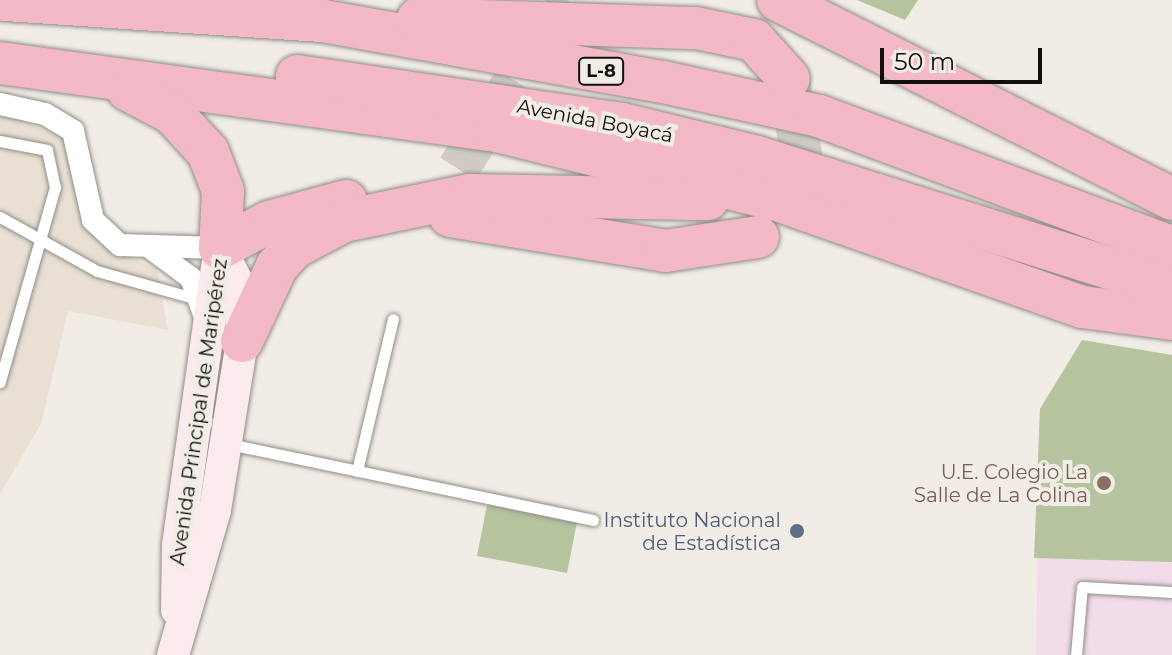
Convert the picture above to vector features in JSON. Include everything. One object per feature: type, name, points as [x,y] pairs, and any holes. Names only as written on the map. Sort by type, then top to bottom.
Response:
[{"type":"highway","name":"L-8","points":[[6,0],[323,21],[819,116],[1172,247]]},
{"type":"highway","points":[[778,0],[1172,199]]},
{"type":"highway","points":[[323,21],[696,28],[754,40],[789,79]]},
{"type":"highway","name":"Avenida Boyacá","points":[[0,40],[448,93],[622,124],[907,204],[1172,288]]},
{"type":"highway","points":[[0,63],[497,131],[774,199],[1083,307],[1172,316]]},
{"type":"highway","points":[[109,80],[194,130],[223,191],[220,248],[281,218],[441,182],[458,169]]},
{"type":"highway","points":[[967,169],[1172,213]]},
{"type":"highway","points":[[226,340],[277,266],[295,247],[376,211],[470,195],[774,199]]},
{"type":"highway","points":[[907,204],[994,261],[1172,316]]},
{"type":"highway","points":[[376,211],[469,217],[665,251],[758,237]]},
{"type":"street","points":[[0,104],[45,114],[73,131],[93,220],[120,245],[152,249],[220,248]]},
{"type":"street","name":"Avenida Principal de Maripérez","points":[[173,655],[226,340],[240,287],[220,248]]},
{"type":"street","points":[[152,249],[179,263],[226,340]]},
{"type":"street","name":"Avenida Principal de Maripérez","points":[[199,507],[225,443],[226,340]]},
{"type":"lane","points":[[0,141],[47,150],[55,187],[45,238],[0,382]]},
{"type":"lane","points":[[0,217],[45,238],[97,271],[201,300]]},
{"type":"lane","points":[[357,471],[393,319]]},
{"type":"lane","points":[[225,443],[593,520]]},
{"type":"lane","points":[[1076,655],[1082,587],[1172,592]]},
{"type":"shaded area","points":[[0,111],[68,140],[94,234],[106,247],[157,269],[168,330],[68,311],[41,424],[0,494]]},
{"type":"shaded area","name":"U.E. Colegio La Salle de La Colina","points":[[1082,340],[1172,355],[1172,655],[1036,655],[1040,409]]},
{"type":"green space","points":[[857,0],[918,0],[905,20]]},
{"type":"green space","name":"U.E. Colegio La Salle de La Colina","points":[[1082,340],[1172,355],[1172,562],[1034,558],[1040,409]]},
{"type":"green space","points":[[487,505],[577,522],[567,573],[477,556]]},
{"type":"tunnel","points":[[458,169],[566,0]]},
{"type":"tunnel","points":[[786,202],[802,161],[789,79]]},
{"type":"place","name":"U.E. Colegio La Salle de La Colina","points":[[1104,483]]},
{"type":"place","name":"Instituto Nacional de Estadística","points":[[797,531]]}]
